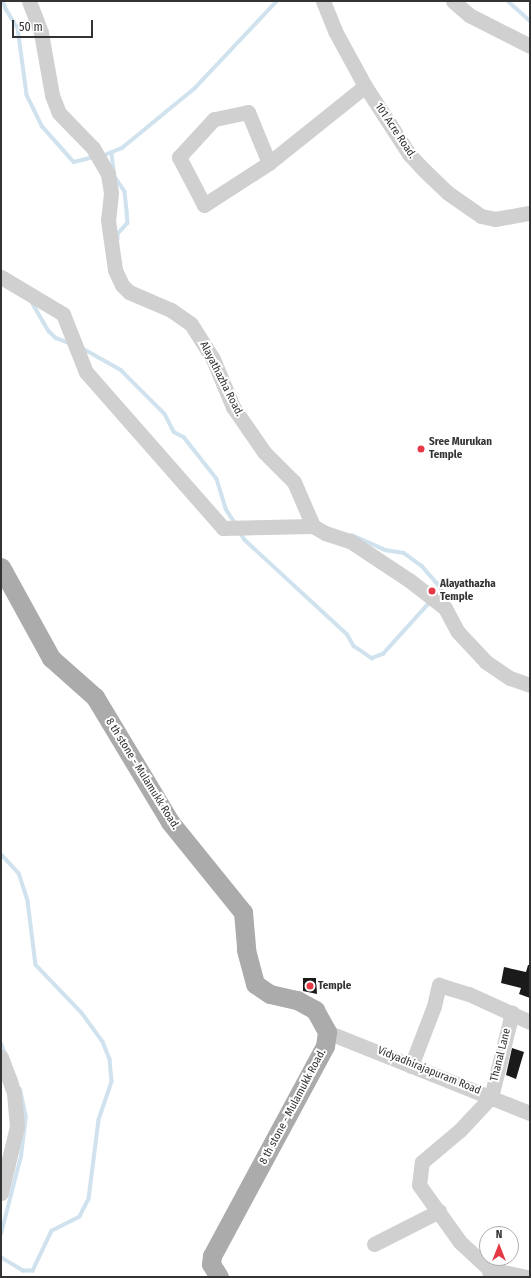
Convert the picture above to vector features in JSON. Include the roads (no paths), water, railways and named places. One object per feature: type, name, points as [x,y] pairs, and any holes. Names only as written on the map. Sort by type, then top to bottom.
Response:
[{"type":"main road","name":"8 th stone - Mulamukk Road.","points":[[1,567],[51,658],[95,697],[170,822],[243,912],[246,950],[255,984],[270,994],[297,1000],[315,1010],[327,1032],[325,1046],[212,1256],[211,1264],[219,1277]]},
{"type":"street","name":"Alayathazha Road.","points":[[29,1],[41,33],[52,95],[59,113],[98,156],[110,187],[108,220],[115,270],[122,285],[129,292],[176,312],[191,324],[211,355],[233,407],[264,452],[294,482],[313,526]]},
{"type":"street","name":"101 Acre Road.","points":[[323,1],[335,31],[365,86],[409,154],[439,185],[474,213],[495,219],[530,213]]},
{"type":"street","points":[[453,1],[469,15],[530,46]]},
{"type":"street","points":[[269,163],[248,112],[214,118],[179,157],[204,205],[269,163],[365,86]]},
{"type":"street","points":[[1,277],[63,314],[86,372],[223,528],[313,526],[325,534],[350,541],[433,598],[448,611],[458,632],[486,662],[510,678],[530,685]]},
{"type":"street","points":[[411,1066],[434,1006],[439,985],[469,994],[530,1022]]},
{"type":"street","name":"Thanal Lane","points":[[491,1097],[512,1013]]},
{"type":"street","name":"Vidyadhirajapuram Road","points":[[327,1032],[366,1045],[411,1066],[530,1113]]},
{"type":"street","points":[[1,1057],[14,1093],[17,1126],[1,1193]]},
{"type":"street","points":[[1,1086],[7,1134],[1,1161]]},
{"type":"street","points":[[491,1097],[460,1130],[422,1162],[419,1185],[460,1242],[490,1273],[528,1277]]},
{"type":"street","points":[[374,1244],[439,1211]]},
{"type":"waterway","points":[[3,1],[6,9],[18,28],[27,95],[42,126],[74,162],[94,157]]},
{"type":"waterway","points":[[102,156],[122,148],[195,88],[277,1]]},
{"type":"waterway","points":[[508,1],[530,21]]},
{"type":"waterway","points":[[112,154],[115,177],[125,192],[128,223],[118,234],[118,239]]},
{"type":"waterway","points":[[32,302],[49,331],[56,338],[69,343]]},
{"type":"waterway","points":[[82,348],[121,370],[165,414],[174,432],[184,437],[217,479],[226,509],[235,523]]},
{"type":"waterway","points":[[240,532],[245,540],[347,634],[354,646],[372,658],[383,654],[430,602]]},
{"type":"waterway","points":[[352,535],[385,550],[404,553],[422,566],[441,588],[448,604]]},
{"type":"waterway","points":[[1,854],[19,873],[28,901],[36,965],[82,1013],[103,1042],[110,1059],[112,1082],[99,1120],[89,1199],[80,1217],[52,1231],[33,1271],[23,1271],[1,1258]]},
{"type":"waterway","points":[[1,1043],[17,1081]]},
{"type":"waterway","points":[[1,1234],[21,1156],[26,1118],[20,1090]]},
{"type":"place","name":"Sree Murukan Temple","points":[[421,449]]},
{"type":"place","name":"Alayathazha Temple","points":[[432,591]]},
{"type":"place","name":"Temple","points":[[310,986]]}]
